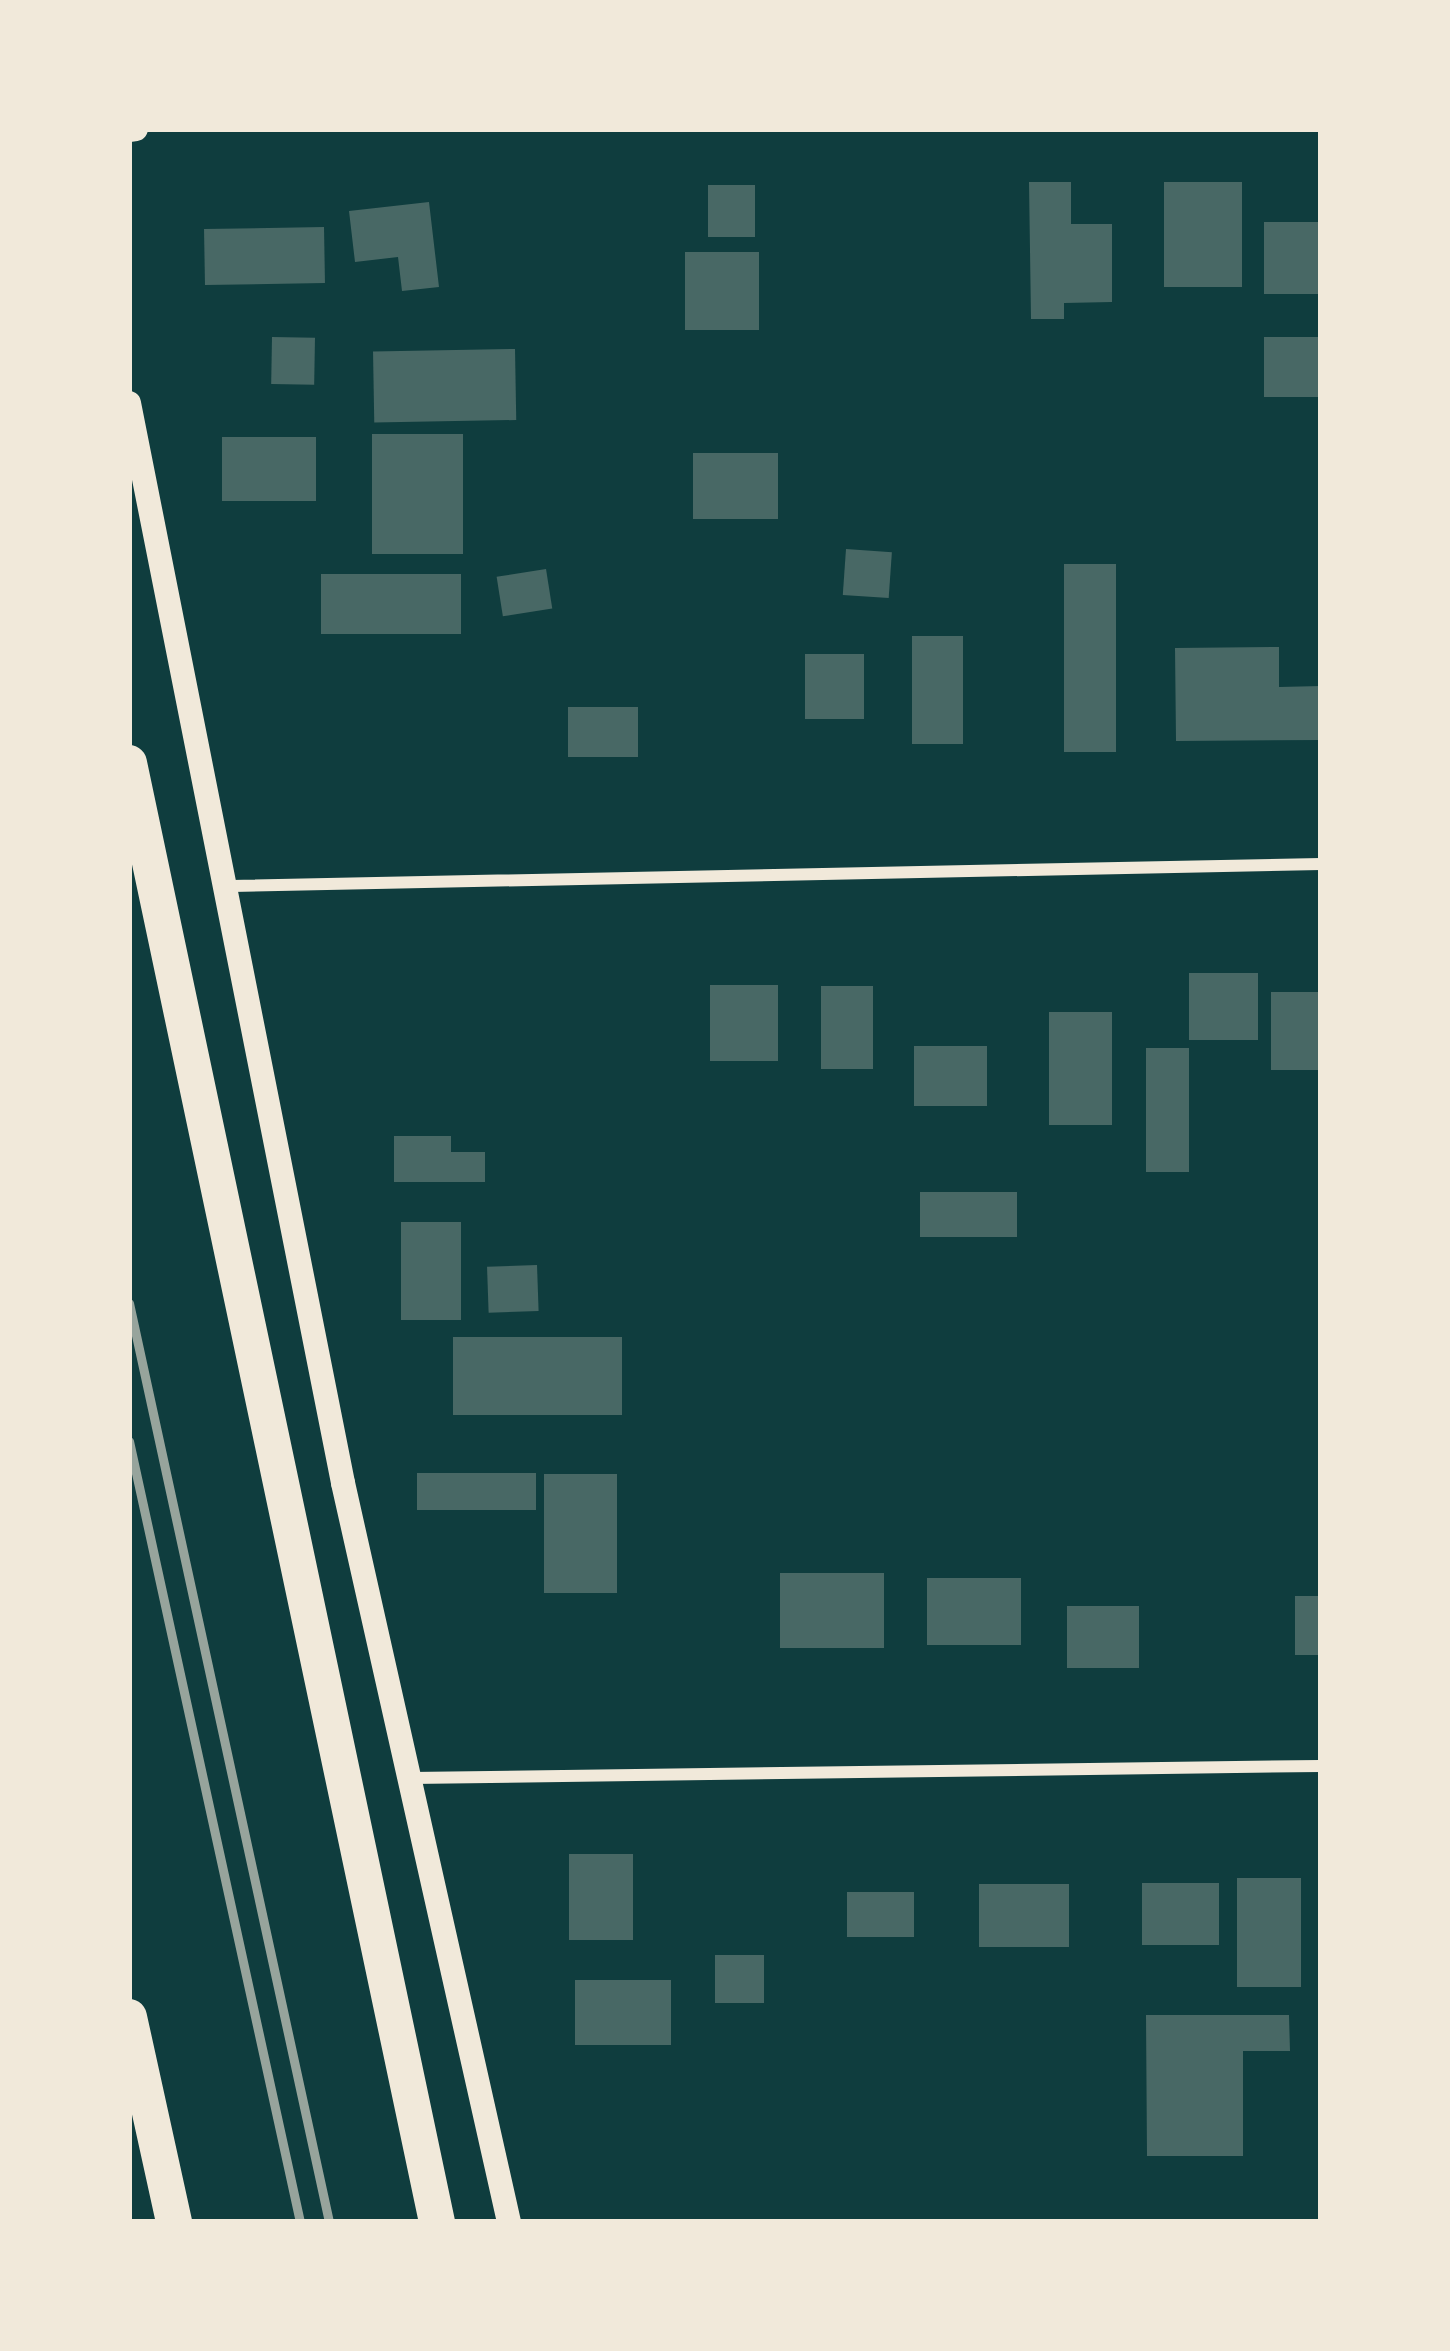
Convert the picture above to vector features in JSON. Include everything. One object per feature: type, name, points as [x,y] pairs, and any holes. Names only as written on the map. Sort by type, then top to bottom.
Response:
[{"type":"highway","points":[[129,763],[436,2222]]},
{"type":"highway","points":[[129,2018],[174,2222]]},
{"type":"main road","points":[[129,403],[232,886],[343,1483],[509,2222]]},
{"type":"street","points":[[232,886],[1321,864]]},
{"type":"street","points":[[411,1778],[1321,1766]]},
{"type":"building","points":[[1029,182],[1071,182],[1071,224],[1112,224],[1112,302],[1064,303],[1064,319],[1031,319]]},
{"type":"building","points":[[1164,182],[1242,182],[1242,287],[1164,287]]},
{"type":"building","points":[[708,185],[755,185],[755,237],[708,237]]},
{"type":"building","points":[[429,202],[439,287],[402,291],[398,257],[355,262],[349,211]]},
{"type":"building","points":[[1264,222],[1321,222],[1321,294],[1264,294]]},
{"type":"building","points":[[324,227],[325,283],[205,285],[204,229]]},
{"type":"building","points":[[685,252],[759,252],[759,330],[685,330]]},
{"type":"building","points":[[272,337],[315,338],[314,385],[271,384]]},
{"type":"building","points":[[1264,337],[1321,337],[1321,397],[1264,397]]},
{"type":"building","points":[[515,349],[516,420],[374,422],[373,351]]},
{"type":"building","points":[[372,434],[463,434],[463,554],[372,554]]},
{"type":"building","points":[[222,437],[316,437],[316,501],[222,501]]},
{"type":"building","points":[[693,453],[778,453],[778,519],[693,519]]},
{"type":"building","points":[[846,549],[892,552],[889,598],[843,595]]},
{"type":"building","points":[[1064,564],[1116,564],[1116,752],[1064,752]]},
{"type":"building","points":[[546,569],[552,609],[503,616],[497,577]]},
{"type":"building","points":[[321,574],[461,574],[461,634],[321,634]]},
{"type":"building","points":[[912,636],[963,636],[963,744],[912,744]]},
{"type":"building","points":[[1279,647],[1279,687],[1321,686],[1321,740],[1176,741],[1175,648]]},
{"type":"building","points":[[805,654],[864,654],[864,719],[805,719]]},
{"type":"building","points":[[568,707],[638,707],[638,757],[568,757]]},
{"type":"building","points":[[1189,973],[1258,973],[1258,1040],[1189,1040]]},
{"type":"building","points":[[710,985],[778,985],[778,1061],[710,1061]]},
{"type":"building","points":[[821,986],[873,986],[873,1069],[821,1069]]},
{"type":"building","points":[[1271,992],[1321,992],[1321,1070],[1271,1070]]},
{"type":"building","points":[[1049,1012],[1112,1012],[1112,1125],[1049,1125]]},
{"type":"building","points":[[914,1046],[987,1046],[987,1106],[914,1106]]},
{"type":"building","points":[[1146,1048],[1189,1048],[1189,1172],[1146,1172]]},
{"type":"building","points":[[394,1136],[451,1136],[451,1152],[485,1152],[485,1182],[394,1182]]},
{"type":"building","points":[[920,1192],[1017,1192],[1017,1237],[920,1237]]},
{"type":"building","points":[[401,1222],[461,1222],[461,1320],[401,1320]]},
{"type":"building","points":[[537,1265],[539,1311],[489,1313],[487,1267]]},
{"type":"building","points":[[453,1337],[622,1337],[622,1415],[453,1415]]},
{"type":"building","points":[[417,1473],[536,1473],[536,1510],[417,1510]]},
{"type":"building","points":[[544,1474],[617,1474],[617,1593],[544,1593]]},
{"type":"building","points":[[780,1573],[884,1573],[884,1648],[780,1648]]},
{"type":"building","points":[[927,1578],[1021,1578],[1021,1645],[927,1645]]},
{"type":"building","points":[[1295,1596],[1321,1596],[1321,1655],[1295,1655]]},
{"type":"building","points":[[1067,1606],[1139,1606],[1139,1668],[1067,1668]]},
{"type":"building","points":[[569,1854],[633,1854],[633,1940],[569,1940]]},
{"type":"building","points":[[1237,1878],[1301,1878],[1301,1987],[1237,1987]]},
{"type":"building","points":[[1142,1883],[1219,1883],[1219,1945],[1142,1945]]},
{"type":"building","points":[[979,1884],[1069,1884],[1069,1947],[979,1947]]},
{"type":"building","points":[[847,1892],[914,1892],[914,1937],[847,1937]]},
{"type":"building","points":[[715,1955],[764,1955],[764,2003],[715,2003]]},
{"type":"building","points":[[575,1980],[671,1980],[671,2045],[575,2045]]},
{"type":"building","points":[[1146,2015],[1289,2015],[1290,2051],[1243,2051],[1243,2156],[1147,2156]]},
{"type":"railway","points":[[129,1303],[329,2222]]},
{"type":"railway","points":[[129,1441],[300,2222]]}]
